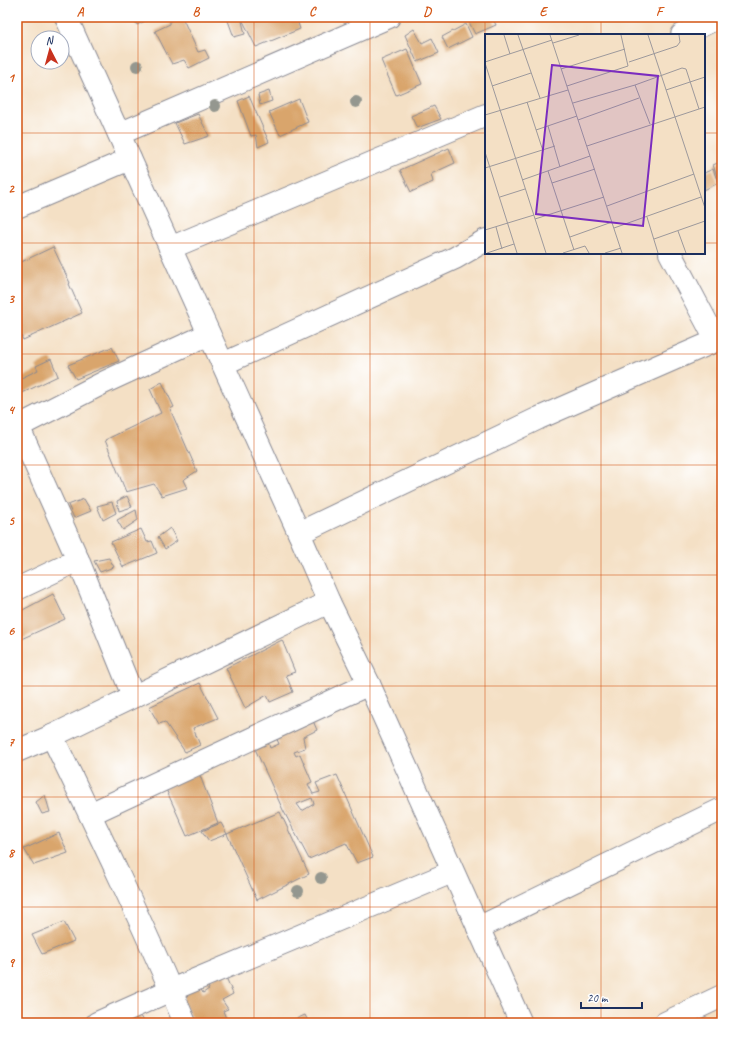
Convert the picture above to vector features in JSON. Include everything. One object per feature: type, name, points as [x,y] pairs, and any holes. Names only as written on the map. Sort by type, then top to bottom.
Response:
[{"type":"street","points":[[119,134],[389,17]]},
{"type":"street","points":[[684,34],[719,17]]},
{"type":"street","points":[[71,19],[130,159],[329,602],[369,684],[521,1023]]},
{"type":"street","points":[[170,248],[485,114]]},
{"type":"street","points":[[17,208],[130,159]]},
{"type":"street","points":[[223,364],[455,258],[485,241]]},
{"type":"street","points":[[299,533],[539,418],[719,339],[671,254]]},
{"type":"street","points":[[133,696],[78,560],[18,427],[105,382],[209,334]]},
{"type":"street","points":[[17,589],[78,560]]},
{"type":"street","points":[[17,751],[52,736],[329,602]]},
{"type":"street","points":[[90,814],[369,684]]},
{"type":"street","points":[[52,736],[90,814],[185,1023]]},
{"type":"street","points":[[478,928],[722,809]]},
{"type":"street","points":[[97,1023],[171,990],[452,872]]},
{"type":"street","points":[[665,1023],[722,996]]},
{"type":"building","points":[[133,17],[153,17],[137,25]]},
{"type":"building","points":[[170,17],[182,17],[198,52],[205,50],[209,58],[189,68],[184,60],[172,64],[155,31],[170,24]]},
{"type":"building","points":[[241,17],[245,34],[234,37],[227,18]]},
{"type":"building","points":[[241,17],[296,17],[300,29],[256,47]]},
{"type":"building","points":[[484,17],[492,17],[496,25],[475,34],[469,22]]},
{"type":"building","points":[[466,24],[472,37],[448,49],[442,37]]},
{"type":"building","points":[[414,29],[422,43],[432,38],[439,53],[417,62],[405,35]]},
{"type":"building","points":[[407,49],[422,84],[396,95],[381,60]]},
{"type":"building","points":[[269,91],[272,101],[260,105],[258,95]]},
{"type":"building","points":[[249,96],[269,142],[258,147],[256,135],[251,136],[238,101]]},
{"type":"building","points":[[299,99],[308,122],[280,135],[269,112]]},
{"type":"building","points":[[434,106],[441,119],[417,128],[411,116]]},
{"type":"building","points":[[198,114],[209,136],[185,144],[175,123]]},
{"type":"building","points":[[449,148],[455,163],[431,174],[433,182],[411,192],[400,170]]},
{"type":"building","points":[[722,161],[722,190],[713,165]]},
{"type":"building","points":[[713,169],[718,183],[705,190],[705,173]]},
{"type":"building","points":[[53,247],[82,313],[23,340],[17,327],[17,264]]},
{"type":"building","points":[[112,347],[119,361],[76,379],[68,365]]},
{"type":"building","points":[[51,359],[58,376],[18,395],[17,380],[38,370],[36,366]]},
{"type":"building","points":[[162,382],[174,407],[170,409],[197,471],[183,480],[187,488],[162,496],[154,484],[126,492],[105,440],[161,413],[150,389]]},
{"type":"building","points":[[127,496],[132,507],[119,511],[117,501]]},
{"type":"building","points":[[84,499],[91,511],[74,518],[68,505]]},
{"type":"building","points":[[112,502],[116,513],[103,520],[97,506]]},
{"type":"building","points":[[136,510],[138,520],[123,530],[117,520]]},
{"type":"building","points":[[170,528],[177,541],[165,549],[158,537]]},
{"type":"building","points":[[141,529],[147,542],[152,541],[157,553],[123,567],[111,542]]},
{"type":"building","points":[[109,558],[114,567],[100,572],[94,561]]},
{"type":"building","points":[[53,594],[65,619],[19,640],[17,636],[17,613]]},
{"type":"building","points":[[282,640],[295,672],[286,675],[293,692],[270,702],[267,695],[245,708],[226,668]]},
{"type":"building","points":[[200,683],[218,718],[193,728],[200,745],[185,752],[165,722],[159,724],[149,707]]},
{"type":"building","points":[[310,714],[317,730],[303,737],[305,748],[294,752],[296,756],[300,754],[312,782],[308,784],[313,794],[320,792],[316,783],[337,775],[373,857],[357,863],[346,843],[309,859],[283,810],[251,740],[266,736],[270,748],[279,744],[274,732]],"holes":[[[312,798],[314,804],[302,811],[297,804]]]},
{"type":"building","points":[[199,773],[218,823],[187,836],[165,787]]},
{"type":"building","points":[[45,795],[50,812],[42,814],[36,802]]},
{"type":"building","points":[[280,812],[309,874],[257,900],[227,834]]},
{"type":"building","points":[[221,823],[227,834],[209,841],[202,831]]},
{"type":"building","points":[[59,833],[68,853],[34,865],[24,849]]},
{"type":"building","points":[[64,922],[74,941],[42,954],[32,935]]},
{"type":"building","points":[[223,970],[233,994],[222,1000],[228,1009],[223,1011],[228,1023],[195,1023],[179,996],[199,986],[203,993],[209,989],[207,982]]},
{"type":"building","points":[[137,1009],[145,1023],[112,1023]]},
{"type":"building","points":[[305,1015],[309,1023],[287,1023]]}]
